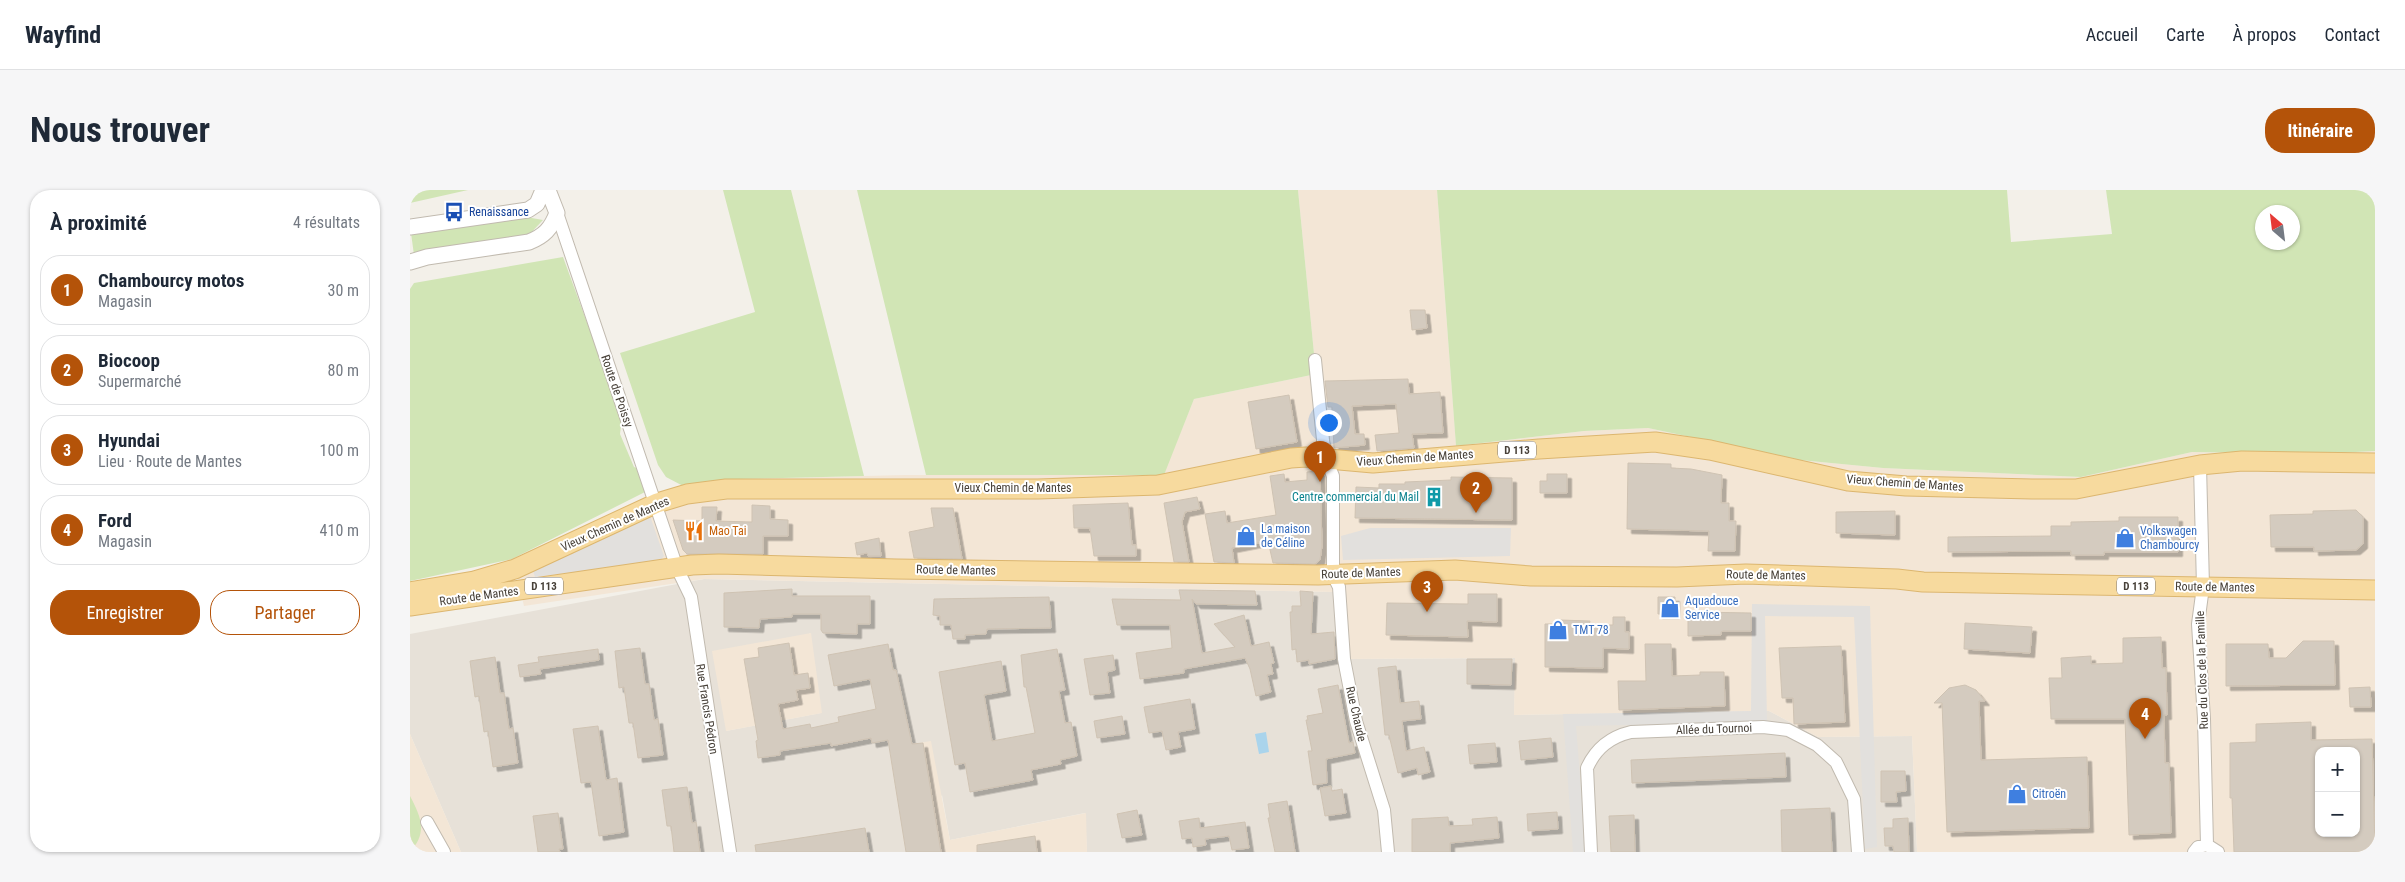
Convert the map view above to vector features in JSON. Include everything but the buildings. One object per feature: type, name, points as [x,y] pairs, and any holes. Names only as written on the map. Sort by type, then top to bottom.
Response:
[{"type":"main road","name":"Vieux Chemin de Mantes","points":[[410,592],[474,581],[515,569],[657,503],[687,494],[726,489],[1038,489],[1158,485],[1291,458],[1373,463],[1601,444],[1655,442],[1710,450],[1848,480],[1906,486],[2076,489],[2200,465],[2242,461],[2375,463]]},
{"type":"main road","name":"Route de Mantes","points":[[410,606],[692,565],[719,564],[896,569],[1334,574],[1456,570],[1531,576],[1677,577],[1746,574],[1897,579],[1923,582],[2375,590]]},
{"type":"street","points":[[410,227],[528,210],[537,204],[543,190]]},
{"type":"street","name":"Route de Poissy","points":[[548,190],[657,503],[677,568]]},
{"type":"street","points":[[410,262],[434,256],[529,242],[546,233],[557,213]]},
{"type":"street","name":"Rue Chaude","points":[[1315,360],[1326,460],[1333,476],[1334,574],[1339,587],[1344,659],[1356,721],[1384,810],[1388,852]]},
{"type":"street","name":"Rue du Clos de la Famille","points":[[2200,465],[2202,587],[2198,624],[2213,849]]},
{"type":"street","name":"Rue Francis Pédron","points":[[677,568],[691,597],[730,852]]},
{"type":"street","name":"Allée du Tournoi","points":[[1591,852],[1587,768],[1592,758],[1603,745],[1616,736],[1631,732],[1763,727],[1788,730],[1817,745],[1836,762],[1856,804],[1858,852]]},
{"type":"street","points":[[427,822],[444,852]]},
{"type":"street","points":[[2194,852],[2198,847],[2213,849]]},
{"type":"shaded area","points":[[1298,190],[1437,190],[1456,446],[1584,431],[1648,428],[1800,460],[1883,468],[2081,477],[2192,452],[2317,454],[2375,451],[2375,852],[1917,852],[1912,736],[1818,737],[1769,711],[1514,715],[1515,658],[1344,659],[1335,592],[704,579],[524,606],[514,564],[685,487],[738,479],[905,475],[1163,475],[1194,399],[1316,374]]},
{"type":"shaded area","points":[[649,513],[664,556],[659,562],[535,577],[532,568]]},
{"type":"shaded area","points":[[1370,528],[1511,528],[1510,556],[1343,560],[1341,536]]},
{"type":"shaded area","points":[[704,579],[1336,592],[1344,659],[1516,658],[1514,715],[1769,711],[1818,737],[1912,736],[1917,852],[1087,852],[1085,813],[950,840],[942,795],[906,852],[461,852],[410,734],[410,634]],"holes":[[[810,633],[821,713],[726,731]]]},
{"type":"shaded area","points":[[1752,604],[1870,606],[1877,847],[1865,849],[1854,617],[1765,616],[1767,722],[1576,726],[1586,852],[1573,852],[1563,714],[1751,711]]},
{"type":"shaded area","points":[[811,633],[822,713],[726,731],[712,651]]},
{"type":"shaded area","points":[[410,734],[461,852],[410,852]]},
{"type":"shaded area","points":[[931,741],[950,840],[1086,813],[1087,852],[906,852],[889,748]]},
{"type":"green space","points":[[410,190],[468,190],[410,203]]},
{"type":"green space","points":[[723,190],[791,190],[864,476],[738,479],[685,487],[666,477],[658,465],[620,353],[755,312]]},
{"type":"green space","points":[[857,190],[1298,190],[1316,374],[1194,399],[1164,475],[926,475]]},
{"type":"green space","points":[[1437,190],[2007,190],[2011,242],[2112,234],[2106,190],[2375,190],[2375,451],[2317,454],[2192,452],[2081,477],[1883,468],[1800,460],[1648,428],[1584,431],[1456,446]]},
{"type":"green space","points":[[526,217],[543,220],[527,237],[414,255],[411,233]]},
{"type":"green space","points":[[563,257],[622,418],[620,434],[634,467],[642,470],[647,491],[512,559],[410,581],[410,289],[414,283]]},
{"type":"green space","points":[[410,796],[420,818],[421,831],[416,845],[410,852]]},
{"type":"water","points":[[1266,732],[1269,752],[1259,754],[1255,734]]},
{"type":"place","name":"Renaissance","points":[[454,212]]},
{"type":"place","name":"Chambourcy motos","points":[[1320,482]]},
{"type":"place","name":"Centre commercial du Mail","points":[[1434,497]]},
{"type":"place","name":"Biocoop","points":[[1476,513]]},
{"type":"place","name":"Mao Tai","points":[[694,531]]},
{"type":"place","name":"La maison de Céline","points":[[1246,536]]},
{"type":"place","name":"Volkswagen Chambourcy","points":[[2125,538]]},
{"type":"place","name":"Aquadouce Service","points":[[1670,608]]},
{"type":"place","name":"Hyundai","points":[[1427,612]]},
{"type":"place","name":"TMT 78","points":[[1558,630]]},
{"type":"place","name":"Ford","points":[[2145,739]]},
{"type":"place","name":"Citroën","points":[[2017,794]]}]
